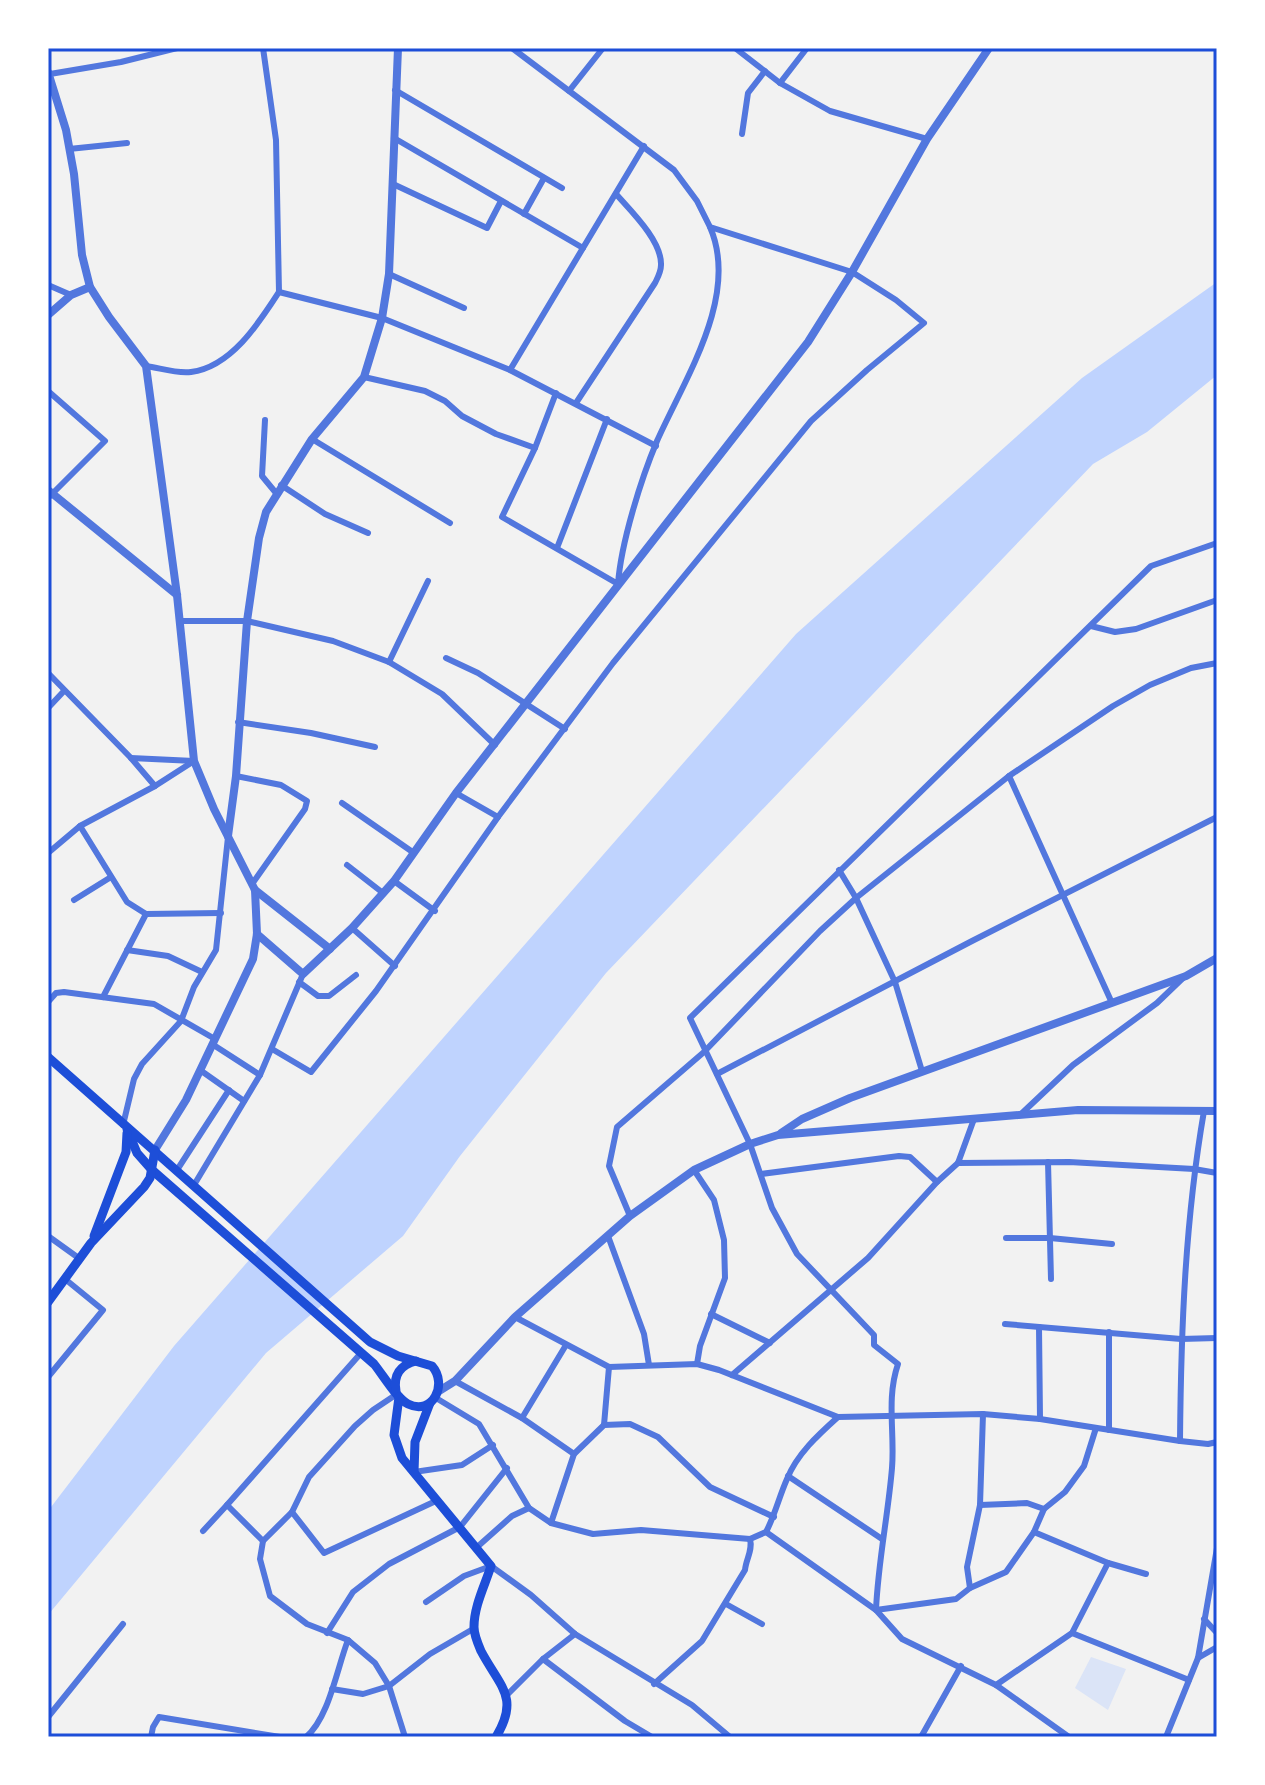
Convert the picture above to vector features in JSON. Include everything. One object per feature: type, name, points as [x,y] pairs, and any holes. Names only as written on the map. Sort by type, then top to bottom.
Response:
[{"type":"main road","points":[[48,1057],[370,1342],[398,1356],[432,1366],[439,1378],[435,1397],[415,1442],[414,1472]]},
{"type":"main road","points":[[125,1127],[137,1153],[152,1170],[361,1353],[404,1402],[417,1407],[435,1397]]},
{"type":"main road","points":[[91,1243],[126,1152],[125,1127]]},
{"type":"main road","points":[[119,1171],[137,1153],[155,1150]]},
{"type":"main road","points":[[48,1302],[91,1243],[144,1187],[152,1170],[155,1150]]},
{"type":"main road","points":[[419,1361],[399,1370],[395,1384],[394,1435],[402,1458],[491,1566],[477,1606],[473,1629],[478,1645],[507,1695],[509,1707],[499,1736]]},
{"type":"street","points":[[155,1150],[186,1100],[253,959],[257,934],[253,887],[194,761],[177,595],[146,366],[90,287],[82,255],[74,174],[49,73],[121,62],[177,48]]},
{"type":"street","points":[[146,366],[189,372],[206,368],[247,337],[279,292],[276,140],[263,48]]},
{"type":"street","points":[[125,1127],[134,1079],[142,1064],[181,1021],[202,972],[216,950],[236,776],[247,621],[259,538],[266,512],[312,439],[364,377],[382,318],[389,274],[398,48]]},
{"type":"street","points":[[512,48],[674,170],[697,201],[717,244],[721,266],[718,297],[656,446],[620,556],[618,584]]},
{"type":"street","points":[[569,91],[603,48]]},
{"type":"street","points":[[735,48],[780,83],[830,111],[927,139]]},
{"type":"street","points":[[780,83],[807,48]]},
{"type":"street","points":[[194,1185],[260,1075],[301,978],[394,881],[456,793],[808,342],[852,272],[927,139],[989,48]]},
{"type":"street","points":[[742,134],[748,93],[765,71]]},
{"type":"street","points":[[395,90],[562,188]]},
{"type":"street","points":[[394,138],[583,248]]},
{"type":"street","points":[[69,149],[127,143]]},
{"type":"street","points":[[510,370],[644,146]]},
{"type":"street","points":[[524,214],[544,178]]},
{"type":"street","points":[[393,184],[487,228],[501,201]]},
{"type":"street","points":[[576,403],[662,269],[661,259],[645,226],[616,194]]},
{"type":"street","points":[[272,1049],[311,1072],[395,966],[498,817],[613,663],[811,421],[924,323],[896,300],[852,272],[710,227]]},
{"type":"street","points":[[389,274],[464,308]]},
{"type":"street","points":[[48,285],[71,295]]},
{"type":"street","points":[[48,315],[71,295],[90,287]]},
{"type":"street","points":[[279,292],[332,308],[382,318],[510,370],[656,446]]},
{"type":"street","points":[[364,377],[425,391],[496,434],[535,448]]},
{"type":"street","points":[[48,391],[105,441],[49,494],[177,595]]},
{"type":"street","points":[[556,393],[535,448],[502,517],[618,584]]},
{"type":"street","points":[[557,548],[607,419]]},
{"type":"street","points":[[265,420],[262,476],[325,514],[368,533]]},
{"type":"street","points":[[312,439],[450,523]]},
{"type":"street","points":[[876,1610],[892,1468],[890,1405],[898,1364],[874,1345],[874,1335],[797,1254],[772,1208],[750,1144],[690,1018],[1151,566],[1217,543]]},
{"type":"street","points":[[389,662],[428,581]]},
{"type":"street","points":[[1091,626],[1115,632],[1136,629],[1217,600]]},
{"type":"street","points":[[180,621],[247,621],[333,641],[389,662],[442,694],[495,745]]},
{"type":"street","points":[[446,658],[478,673],[565,729]]},
{"type":"street","points":[[630,1216],[609,1166],[617,1127],[704,1052],[820,931],[856,898],[1009,776],[1113,706],[1150,685],[1191,668],[1217,663]]},
{"type":"street","points":[[48,673],[155,786]]},
{"type":"street","points":[[48,708],[64,691]]},
{"type":"street","points":[[238,722],[375,747]]},
{"type":"street","points":[[131,758],[194,761]]},
{"type":"street","points":[[48,853],[80,826],[155,786],[194,761]]},
{"type":"street","points":[[236,776],[281,785],[307,801],[305,809],[253,887]]},
{"type":"street","points":[[1009,776],[1112,1003]]},
{"type":"street","points":[[456,793],[498,817]]},
{"type":"street","points":[[342,803],[414,853]]},
{"type":"street","points":[[717,1074],[1217,817]]},
{"type":"street","points":[[80,826],[127,902],[146,914],[221,913]]},
{"type":"street","points":[[347,865],[383,893]]},
{"type":"street","points":[[839,870],[856,898],[895,982],[922,1071]]},
{"type":"street","points":[[74,900],[111,877]]},
{"type":"street","points":[[394,881],[435,911]]},
{"type":"street","points":[[253,887],[330,949]]},
{"type":"street","points":[[103,997],[146,914]]},
{"type":"street","points":[[352,928],[395,966]]},
{"type":"street","points":[[257,934],[318,996],[329,996],[356,975]]},
{"type":"street","points":[[127,950],[168,956],[202,972]]},
{"type":"street","points":[[778,1135],[814,1113],[1186,976],[1217,958]]},
{"type":"street","points":[[1019,1116],[1073,1065],[1157,1003],[1186,976]]},
{"type":"street","points":[[48,1002],[56,993],[64,992],[154,1004],[260,1075]]},
{"type":"street","points":[[200,1070],[244,1101]]},
{"type":"street","points":[[177,1170],[229,1090]]},
{"type":"street","points":[[838,1417],[811,1441],[788,1476],[766,1532],[750,1539],[641,1530],[593,1534],[551,1523],[529,1508],[479,1424],[435,1397],[455,1381],[515,1317],[630,1216],[694,1170],[750,1144],[778,1135],[1078,1110],[1217,1111]]},
{"type":"street","points":[[1180,1441],[1184,1273],[1194,1169],[1204,1111]]},
{"type":"street","points":[[732,1375],[868,1258],[958,1163],[974,1119]]},
{"type":"street","points":[[761,1174],[899,1156],[910,1157],[937,1182]]},
{"type":"street","points":[[1048,1162],[1051,1279]]},
{"type":"street","points":[[958,1163],[1048,1162],[1194,1169],[1217,1173]]},
{"type":"street","points":[[694,1170],[714,1200],[724,1240],[725,1278],[700,1346],[697,1364]]},
{"type":"street","points":[[48,1236],[80,1259]]},
{"type":"street","points":[[608,1236],[644,1334],[649,1365]]},
{"type":"street","points":[[1006,1238],[1050,1238],[1112,1244]]},
{"type":"street","points":[[48,1377],[103,1310],[65,1279]]},
{"type":"street","points":[[711,1314],[770,1343]]},
{"type":"street","points":[[515,1317],[609,1367],[697,1364],[838,1417],[983,1414],[1040,1419],[1180,1441],[1217,1442]]},
{"type":"street","points":[[1005,1324],[1181,1339],[1217,1338]]},
{"type":"street","points":[[1039,1327],[1040,1419]]},
{"type":"street","points":[[1109,1332],[1109,1430]]},
{"type":"street","points":[[522,1418],[566,1345]]},
{"type":"street","points":[[203,1531],[361,1353]]},
{"type":"street","points":[[551,1523],[574,1454],[604,1425],[609,1367]]},
{"type":"street","points":[[455,1381],[522,1418],[574,1454]]},
{"type":"street","points":[[397,1394],[355,1426],[309,1477],[292,1512],[263,1541],[260,1559],[270,1596],[307,1624],[348,1640],[375,1663],[389,1686],[402,1736]]},
{"type":"street","points":[[970,1588],[967,1567],[980,1505],[983,1414]]},
{"type":"street","points":[[604,1425],[630,1424],[658,1437],[710,1487],[774,1517]]},
{"type":"street","points":[[876,1610],[956,1599],[970,1588],[1006,1572],[1034,1532],[1044,1509],[1065,1492],[1084,1466],[1096,1428]]},
{"type":"street","points":[[414,1472],[462,1465],[493,1445]]},
{"type":"street","points":[[327,1633],[353,1592],[389,1564],[460,1527],[507,1468]]},
{"type":"street","points":[[788,1476],[882,1539]]},
{"type":"street","points":[[292,1512],[324,1553],[438,1500]]},
{"type":"street","points":[[980,1505],[1027,1503],[1044,1509]]},
{"type":"street","points":[[227,1505],[263,1541]]},
{"type":"street","points":[[476,1548],[512,1516],[529,1508]]},
{"type":"street","points":[[766,1532],[876,1610],[902,1639],[996,1685],[1069,1737]]},
{"type":"street","points":[[1034,1532],[1108,1563],[1146,1574]]},
{"type":"street","points":[[654,1684],[702,1641],[745,1570],[752,1546],[750,1539]]},
{"type":"street","points":[[1166,1737],[1198,1658],[1217,1548]]},
{"type":"street","points":[[996,1685],[1072,1633],[1108,1563]]},
{"type":"street","points":[[426,1602],[464,1576],[491,1566],[531,1595],[575,1634],[692,1705],[730,1737]]},
{"type":"street","points":[[726,1604],[762,1624]]},
{"type":"street","points":[[1204,1619],[1217,1633]]},
{"type":"street","points":[[48,1717],[123,1624]]},
{"type":"street","points":[[332,1689],[363,1694],[389,1686],[430,1654],[473,1629]]},
{"type":"street","points":[[1072,1633],[1189,1680]]},
{"type":"street","points":[[507,1695],[543,1659],[575,1634]]},
{"type":"street","points":[[306,1737],[325,1710],[348,1640]]},
{"type":"street","points":[[1198,1658],[1217,1647]]},
{"type":"street","points":[[543,1659],[625,1721],[652,1737]]},
{"type":"street","points":[[921,1737],[961,1666]]},
{"type":"street","points":[[151,1737],[159,1717],[280,1737]]},
{"type":"shaded area","points":[[1091,1657],[1126,1669],[1108,1710],[1075,1688]]},
{"type":"water","points":[[1217,282],[1217,375],[1147,432],[1093,464],[606,973],[460,1156],[403,1236],[266,1353],[48,1615],[48,1511],[174,1346],[796,634],[1082,378]]}]
